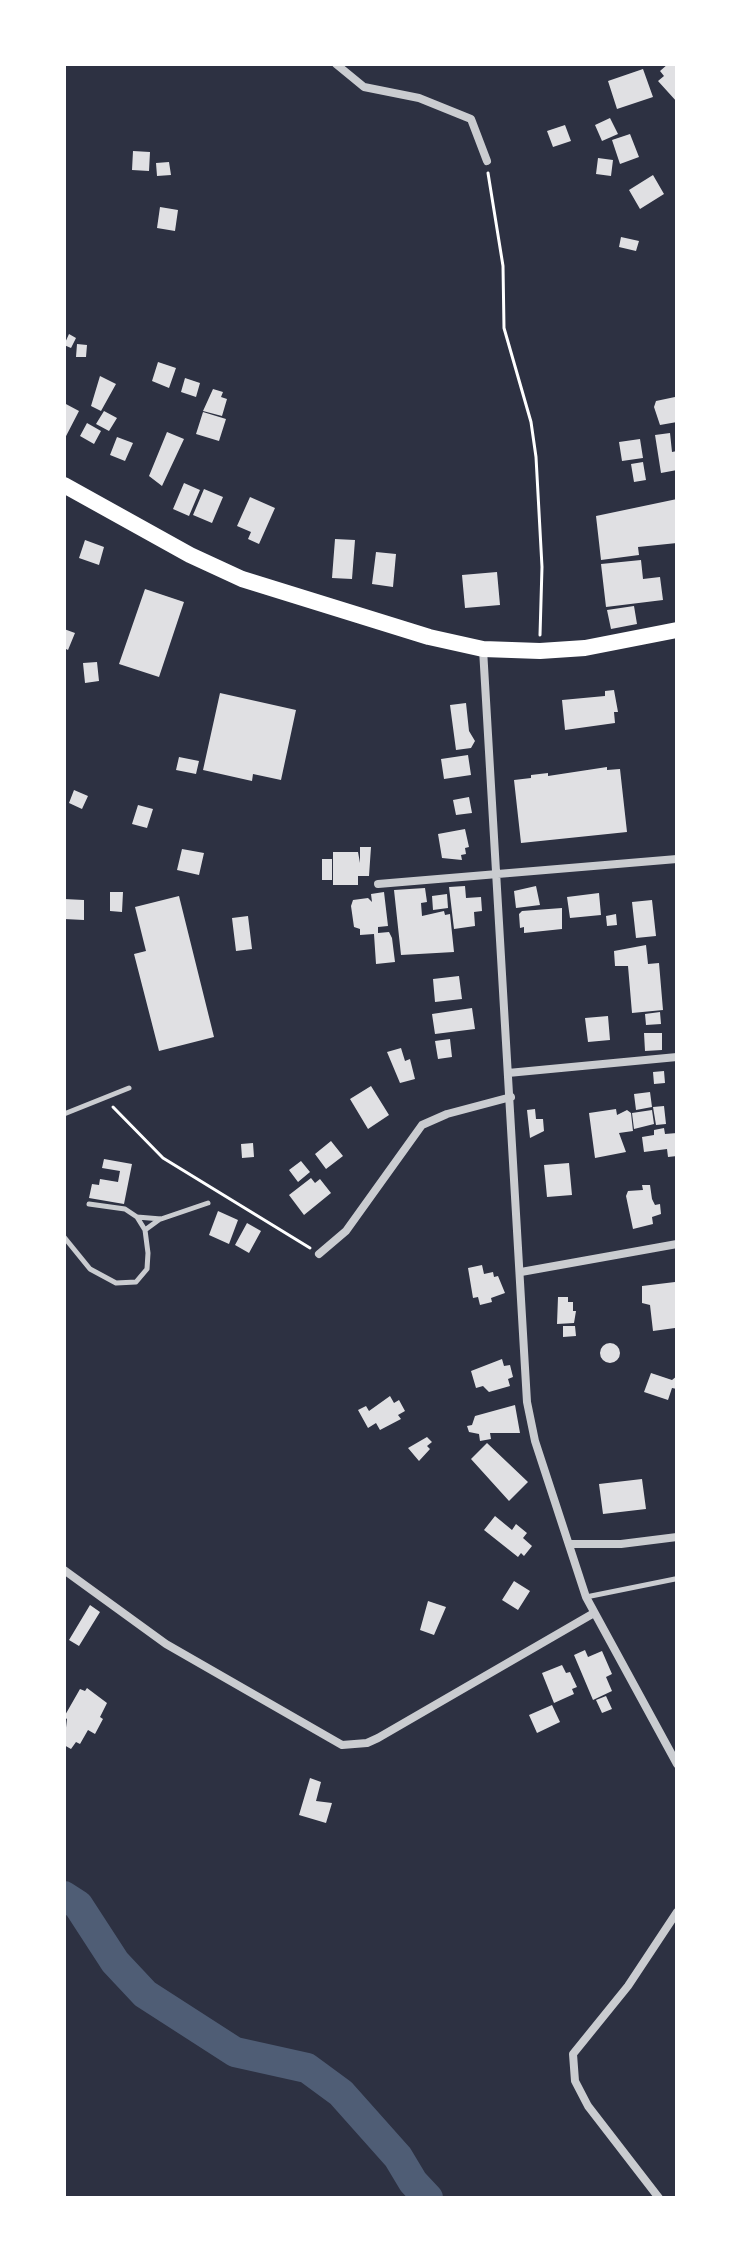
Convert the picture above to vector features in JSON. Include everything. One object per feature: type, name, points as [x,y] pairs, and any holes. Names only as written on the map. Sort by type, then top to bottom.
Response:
[{"type":"highway","points":[[64,485],[190,555],[242,579],[394,629],[483,649],[540,651],[585,648],[677,630]]},
{"type":"street","points":[[336,64],[364,87],[419,98],[471,119],[487,161]]},
{"type":"street","points":[[483,649],[527,1402],[535,1441],[586,1597],[677,1764]]},
{"type":"street","points":[[378,884],[496,877],[677,859]]},
{"type":"street","points":[[508,1073],[677,1057]]},
{"type":"street","points":[[319,1254],[346,1231],[422,1125],[447,1114],[511,1097]]},
{"type":"street","points":[[521,1272],[677,1244]]},
{"type":"street","points":[[571,1544],[621,1544],[677,1537]]},
{"type":"street","points":[[64,1570],[166,1644],[342,1745],[367,1743],[378,1738],[594,1613]]},
{"type":"street","points":[[659,2198],[588,2106],[575,2081],[573,2054],[628,1986],[677,1912]]},
{"type":"lane","points":[[64,1114],[129,1088]]},
{"type":"lane","points":[[145,1230],[161,1219],[208,1203]]},
{"type":"lane","points":[[64,1237],[90,1269],[116,1283],[136,1282],[147,1269],[145,1230],[137,1217],[125,1209],[89,1204]]},
{"type":"lane","points":[[137,1217],[161,1219]]},
{"type":"lane","points":[[586,1597],[675,1579]]},
{"type":"path","points":[[487,161],[503,266],[504,328],[531,422],[536,457],[542,567],[540,651]]},
{"type":"path","points":[[113,1107],[163,1158],[319,1254]]},
{"type":"building","points":[[668,64],[677,64],[677,102],[658,81],[664,76],[660,71]]},
{"type":"building","points":[[643,69],[653,97],[617,109],[608,81]]},
{"type":"building","points":[[610,118],[618,134],[602,141],[595,125]]},
{"type":"building","points":[[565,125],[571,141],[553,147],[547,131]]},
{"type":"building","points":[[630,134],[639,157],[620,164],[612,140]]},
{"type":"building","points":[[133,151],[150,152],[149,171],[132,170]]},
{"type":"building","points":[[598,158],[613,160],[611,176],[596,174]]},
{"type":"building","points":[[169,162],[171,175],[157,176],[156,163]]},
{"type":"building","points":[[653,175],[664,194],[640,209],[629,190]]},
{"type":"building","points":[[160,207],[178,210],[175,231],[157,228]]},
{"type":"building","points":[[621,237],[639,241],[636,251],[619,247]]},
{"type":"building","points":[[69,334],[76,338],[71,348],[64,345]]},
{"type":"building","points":[[77,344],[87,345],[86,357],[76,357]]},
{"type":"building","points":[[158,362],[176,368],[169,388],[152,381]]},
{"type":"building","points":[[100,376],[116,384],[101,411],[91,406]]},
{"type":"building","points":[[185,378],[200,383],[196,397],[181,392]]},
{"type":"building","points":[[213,389],[223,392],[221,397],[227,399],[222,416],[203,411]]},
{"type":"building","points":[[675,397],[677,422],[660,425],[654,407],[656,401]]},
{"type":"building","points":[[64,403],[79,411],[64,440]]},
{"type":"building","points":[[104,411],[117,418],[109,431],[96,424]]},
{"type":"building","points":[[203,412],[226,419],[219,441],[196,434]]},
{"type":"building","points":[[87,423],[101,431],[94,444],[80,436]]},
{"type":"building","points":[[167,432],[184,439],[162,486],[149,476]]},
{"type":"building","points":[[670,433],[672,452],[677,451],[677,470],[661,473],[655,435]]},
{"type":"building","points":[[117,437],[133,443],[125,461],[110,455]]},
{"type":"building","points":[[640,439],[643,458],[622,461],[619,442]]},
{"type":"building","points":[[643,462],[646,480],[634,482],[631,464]]},
{"type":"building","points":[[184,483],[200,490],[189,516],[173,509]]},
{"type":"building","points":[[204,489],[223,497],[212,523],[193,515]]},
{"type":"building","points":[[250,497],[275,508],[259,544],[248,539],[251,532],[237,526]]},
{"type":"building","points":[[677,499],[677,543],[638,547],[639,555],[601,560],[596,516]]},
{"type":"building","points":[[335,539],[355,540],[352,579],[332,578]]},
{"type":"building","points":[[85,540],[104,547],[99,565],[79,558]]},
{"type":"building","points":[[376,552],[396,554],[393,587],[372,584]]},
{"type":"building","points":[[641,560],[643,579],[660,577],[663,600],[606,607],[601,564]]},
{"type":"building","points":[[497,572],[500,605],[465,608],[462,575]]},
{"type":"building","points":[[145,589],[184,602],[159,677],[119,664]]},
{"type":"building","points":[[634,606],[637,624],[611,629],[607,610]]},
{"type":"building","points":[[64,629],[75,633],[68,650],[64,648]]},
{"type":"building","points":[[97,662],[99,681],[85,683],[83,663]]},
{"type":"building","points":[[614,690],[618,712],[614,712],[615,723],[565,730],[562,700],[605,696],[605,691]]},
{"type":"building","points":[[220,693],[296,710],[281,780],[253,774],[252,781],[203,770]]},
{"type":"building","points":[[466,703],[469,731],[475,741],[471,748],[456,750],[450,705]]},
{"type":"building","points":[[468,755],[471,775],[444,779],[441,759]]},
{"type":"building","points":[[179,757],[199,761],[196,774],[176,770]]},
{"type":"building","points":[[607,767],[607,770],[620,769],[627,832],[521,843],[514,780],[531,778],[531,775],[548,773],[548,776]]},
{"type":"building","points":[[74,790],[88,796],[82,809],[69,803]]},
{"type":"building","points":[[469,797],[472,813],[456,815],[453,800]]},
{"type":"building","points":[[138,805],[153,809],[147,828],[132,824]]},
{"type":"building","points":[[465,829],[469,847],[465,848],[466,854],[461,855],[462,860],[442,858],[438,834]]},
{"type":"building","points":[[360,847],[371,847],[369,876],[358,876],[358,885],[333,885],[333,852],[358,852],[360,863]]},
{"type":"building","points":[[182,849],[204,853],[199,875],[177,870]]},
{"type":"building","points":[[322,859],[332,859],[332,880],[322,880]]},
{"type":"building","points":[[465,886],[466,898],[481,897],[482,911],[474,912],[475,926],[454,929],[449,887]]},
{"type":"building","points":[[536,886],[540,905],[516,908],[514,891]]},
{"type":"building","points":[[425,888],[427,902],[421,903],[422,916],[444,911],[445,915],[450,914],[454,952],[401,955],[394,890]]},
{"type":"building","points":[[110,892],[123,892],[122,912],[110,911]]},
{"type":"building","points":[[384,892],[388,926],[378,927],[378,933],[389,932],[395,962],[376,964],[374,934],[360,935],[360,929],[354,927],[351,906],[353,900],[368,898],[372,902],[371,894]]},
{"type":"building","points":[[599,893],[601,915],[570,918],[567,897]]},
{"type":"building","points":[[447,894],[448,908],[433,910],[432,896]]},
{"type":"building","points":[[179,896],[214,1037],[159,1051],[134,954],[146,951],[135,907]]},
{"type":"building","points":[[64,899],[84,900],[84,920],[64,919]]},
{"type":"building","points":[[652,900],[656,936],[636,938],[632,902]]},
{"type":"building","points":[[562,908],[562,929],[524,933],[524,927],[520,928],[519,914],[522,911]]},
{"type":"building","points":[[616,914],[617,925],[607,926],[606,916]]},
{"type":"building","points":[[248,916],[252,949],[236,951],[232,918]]},
{"type":"building","points":[[646,945],[648,964],[659,963],[663,1010],[632,1013],[628,966],[615,966],[614,951]]},
{"type":"building","points":[[459,976],[462,999],[435,1002],[433,979]]},
{"type":"building","points":[[472,1008],[475,1029],[435,1034],[432,1014]]},
{"type":"building","points":[[660,1012],[661,1024],[646,1025],[645,1014]]},
{"type":"building","points":[[608,1016],[610,1040],[588,1042],[585,1018]]},
{"type":"building","points":[[644,1033],[662,1033],[662,1050],[645,1051]]},
{"type":"building","points":[[450,1039],[452,1057],[438,1059],[435,1041]]},
{"type":"building","points":[[401,1048],[405,1061],[410,1059],[415,1079],[400,1083],[387,1052]]},
{"type":"building","points":[[664,1071],[665,1083],[654,1084],[653,1072]]},
{"type":"building","points":[[371,1086],[389,1115],[368,1129],[350,1099]]},
{"type":"building","points":[[650,1092],[652,1107],[636,1110],[634,1094]]},
{"type":"building","points":[[664,1106],[666,1124],[656,1125],[653,1107]]},
{"type":"building","points":[[535,1109],[536,1119],[543,1119],[544,1131],[530,1138],[527,1110]]},
{"type":"building","points":[[616,1109],[617,1115],[627,1110],[631,1113],[633,1131],[619,1133],[626,1152],[595,1158],[589,1113]]},
{"type":"building","points":[[652,1110],[654,1124],[634,1129],[632,1113]]},
{"type":"building","points":[[664,1128],[665,1134],[677,1133],[677,1156],[668,1157],[667,1149],[644,1152],[642,1137],[654,1135],[654,1130]]},
{"type":"building","points":[[331,1141],[343,1156],[326,1169],[315,1154]]},
{"type":"building","points":[[253,1143],[254,1157],[242,1158],[241,1144]]},
{"type":"building","points":[[104,1159],[132,1164],[124,1204],[89,1198],[92,1184],[99,1185],[100,1179],[118,1182],[120,1171],[102,1168]]},
{"type":"building","points":[[301,1161],[310,1172],[298,1182],[289,1170]]},
{"type":"building","points":[[569,1163],[572,1195],[547,1197],[544,1165]]},
{"type":"building","points":[[311,1178],[315,1183],[320,1179],[331,1193],[304,1215],[289,1195]]},
{"type":"building","points":[[642,1185],[650,1185],[652,1199],[655,1205],[660,1204],[661,1214],[652,1217],[653,1224],[633,1229],[626,1196],[628,1191],[643,1190]]},
{"type":"building","points":[[218,1211],[238,1220],[229,1244],[209,1235]]},
{"type":"building","points":[[247,1223],[261,1231],[249,1253],[235,1245]]},
{"type":"building","points":[[482,1265],[484,1274],[493,1272],[494,1277],[498,1276],[505,1293],[491,1298],[492,1302],[480,1305],[478,1297],[473,1298],[468,1268]]},
{"type":"building","points":[[675,1282],[675,1328],[653,1331],[650,1305],[642,1303],[642,1286]]},
{"type":"building","points":[[558,1297],[568,1297],[568,1302],[573,1302],[573,1311],[576,1311],[574,1323],[557,1324]]},
{"type":"building","points":[[563,1326],[575,1326],[576,1336],[563,1337]]},
{"type":"building","points":[[610,1343],[617,1346],[620,1353],[617,1360],[610,1363],[603,1360],[600,1353],[603,1346]]},
{"type":"building","points":[[502,1359],[504,1366],[510,1365],[513,1377],[508,1379],[510,1386],[489,1392],[483,1386],[476,1388],[471,1371]]},
{"type":"building","points":[[651,1373],[672,1380],[677,1376],[677,1389],[672,1388],[668,1400],[644,1392]]},
{"type":"building","points":[[390,1396],[394,1403],[399,1400],[405,1411],[398,1415],[401,1419],[380,1430],[376,1423],[368,1428],[358,1410],[366,1406],[369,1411]]},
{"type":"building","points":[[515,1405],[520,1433],[490,1433],[491,1439],[480,1441],[479,1434],[469,1432],[467,1426],[472,1425],[475,1416]]},
{"type":"building","points":[[427,1437],[432,1442],[427,1446],[430,1449],[419,1461],[408,1448]]},
{"type":"building","points":[[487,1443],[528,1482],[509,1501],[471,1459]]},
{"type":"building","points":[[642,1479],[646,1509],[603,1514],[599,1484]]},
{"type":"building","points":[[495,1516],[512,1530],[516,1524],[527,1533],[523,1538],[532,1546],[524,1556],[521,1553],[518,1557],[484,1530]]},
{"type":"building","points":[[514,1581],[530,1591],[518,1610],[502,1600]]},
{"type":"building","points":[[428,1601],[446,1607],[434,1635],[420,1630]]},
{"type":"building","points":[[90,1605],[100,1612],[79,1646],[69,1640]]},
{"type":"building","points":[[585,1650],[588,1657],[602,1651],[612,1674],[606,1677],[612,1691],[593,1700],[574,1655]]},
{"type":"building","points":[[562,1665],[566,1673],[570,1672],[577,1687],[572,1689],[574,1694],[554,1703],[542,1673]]},
{"type":"building","points":[[87,1688],[107,1703],[100,1717],[103,1719],[95,1734],[88,1730],[80,1744],[76,1742],[71,1749],[64,1745],[67,1719],[64,1717],[80,1689],[85,1691]]},
{"type":"building","points":[[606,1696],[612,1709],[602,1713],[596,1700]]},
{"type":"building","points":[[552,1705],[560,1722],[537,1733],[529,1715]]},
{"type":"building","points":[[310,1778],[321,1782],[316,1801],[332,1803],[326,1823],[299,1815]]},
{"type":"waterway","points":[[64,1896],[78,1905],[115,1962],[145,1994],[235,2052],[307,2068],[341,2093],[398,2157],[413,2182],[428,2198]]}]
